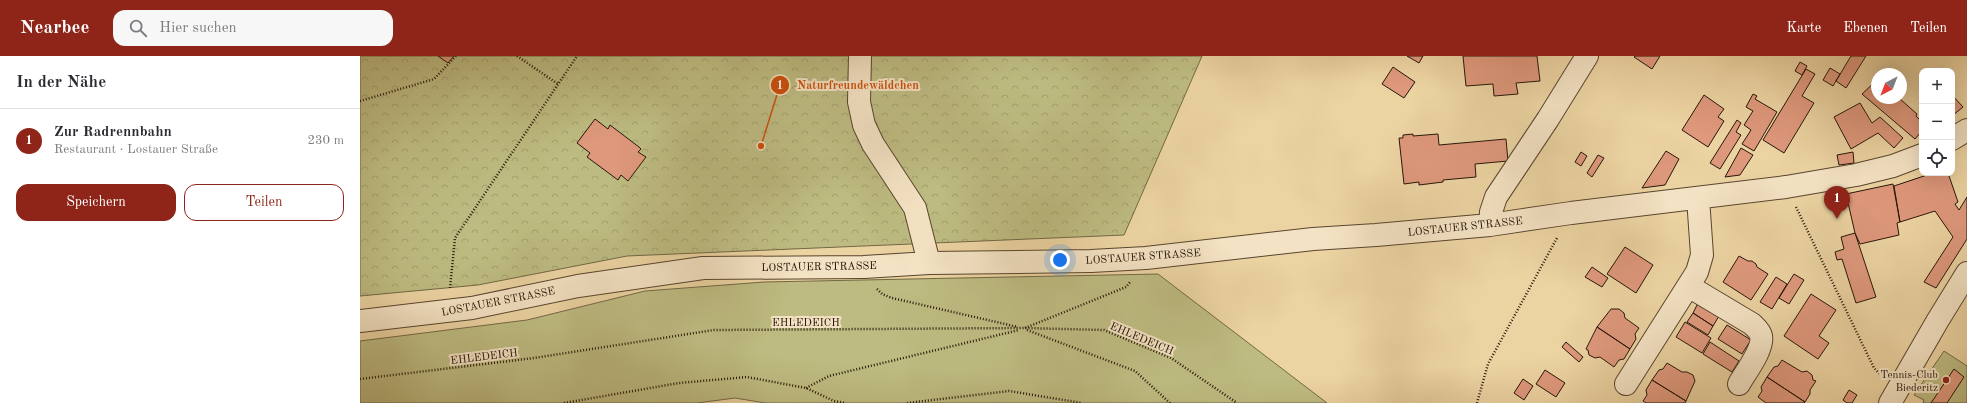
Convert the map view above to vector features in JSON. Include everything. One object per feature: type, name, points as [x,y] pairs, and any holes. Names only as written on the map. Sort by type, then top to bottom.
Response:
[{"type":"street","points":[[860,56],[859,102],[864,125],[873,144],[915,208],[929,263]]},
{"type":"street","points":[[1490,225],[1491,212],[1496,197],[1548,119],[1586,56]]},
{"type":"street","points":[[1955,137],[1967,130]]},
{"type":"street","name":"LOSTAUER STRASSE","points":[[360,321],[472,308],[578,286],[703,268],[864,267],[929,263],[1091,261],[1146,258],[1313,239],[1490,225],[1571,213],[1786,187],[1856,175],[1893,166],[1919,155]]},
{"type":"street","points":[[1626,384],[1690,287],[1697,272],[1702,255],[1698,198]]},
{"type":"street","points":[[1893,398],[1967,273]]},
{"type":"street","points":[[1690,287],[1752,324],[1759,331],[1762,342],[1759,350],[1739,384]]},
{"type":"path","points":[[360,101],[434,79],[456,56]]},
{"type":"path","points":[[517,56],[558,84]]},
{"type":"path","points":[[446,312],[450,290],[455,238],[577,56]]},
{"type":"path","points":[[1786,187],[1874,368],[1893,398]]},
{"type":"path","points":[[1477,403],[1488,364],[1571,213]]},
{"type":"path","points":[[806,388],[829,376],[1024,328],[1126,287],[1143,267],[1146,258]]},
{"type":"path","points":[[864,267],[874,286],[882,294],[892,298],[1024,328],[1135,371],[1170,403]]},
{"type":"path","name":"EHLEDEICH","points":[[360,379],[534,358],[714,330],[1024,328],[1104,330],[1172,358],[1237,403]]},
{"type":"path","points":[[564,403],[679,382],[747,377],[806,388],[834,401],[845,403]]},
{"type":"path","points":[[907,403],[1009,392],[1082,403]]},
{"type":"green space","points":[[360,56],[1202,56],[1124,235],[627,256],[478,285],[360,296]]},
{"type":"green space","points":[[1158,274],[1327,403],[765,403],[735,398],[697,403],[360,403],[360,341],[527,320],[645,291],[764,282]]},
{"type":"green space","name":"Tennis-Club Biederitz","points":[[1944,351],[1967,366],[1967,403],[1923,403],[1924,400],[1914,395]]},
{"type":"building","points":[[438,56],[454,56],[448,63]]},
{"type":"building","points":[[1407,56],[1423,56],[1419,63]]},
{"type":"building","points":[[1463,56],[1537,56],[1540,81],[1516,83],[1518,94],[1494,96],[1493,84],[1466,86]]},
{"type":"building","points":[[1660,56],[1652,69],[1634,57]]},
{"type":"building","points":[[1851,56],[1866,56],[1846,88],[1836,81]]},
{"type":"building","points":[[1800,62],[1807,66],[1802,75],[1795,71]]},
{"type":"building","points":[[1393,67],[1415,82],[1404,98],[1382,84]]},
{"type":"building","points":[[1830,68],[1840,74],[1833,86],[1823,80]]},
{"type":"building","points":[[1806,69],[1815,74],[1802,96],[1814,103],[1784,153],[1763,140]]},
{"type":"building","points":[[1871,86],[1871,102],[1862,94]]},
{"type":"building","points":[[1753,94],[1757,96],[1755,99],[1777,112],[1754,151],[1742,144],[1751,130],[1744,125],[1753,111],[1746,107]]},
{"type":"building","points":[[1704,95],[1724,109],[1718,117],[1724,121],[1708,147],[1682,130]]},
{"type":"building","points":[[1955,98],[1963,107],[1955,114]]},
{"type":"building","points":[[1860,103],[1872,123],[1880,117],[1903,138],[1894,148],[1878,133],[1851,149],[1834,117]]},
{"type":"building","points":[[1874,104],[1906,104],[1917,114],[1916,116],[1919,119],[1919,134],[1915,139]]},
{"type":"building","points":[[595,119],[608,129],[610,125],[639,147],[641,149],[638,152],[646,157],[628,181],[621,175],[618,180],[587,157],[590,153],[577,143]]},
{"type":"building","points":[[1737,120],[1741,123],[1736,132],[1741,135],[1720,169],[1710,163]]},
{"type":"building","points":[[1413,134],[1413,136],[1438,134],[1439,145],[1506,139],[1508,161],[1475,164],[1476,177],[1443,180],[1443,182],[1419,185],[1419,182],[1404,184],[1399,138],[1403,138],[1403,135]]},
{"type":"building","points":[[1741,148],[1753,155],[1740,175],[1725,177]]},
{"type":"building","points":[[1666,151],[1679,159],[1665,185],[1642,188]]},
{"type":"building","points":[[1581,152],[1587,156],[1581,166],[1575,162]]},
{"type":"building","points":[[1853,152],[1854,163],[1839,165],[1837,155]]},
{"type":"building","points":[[1598,155],[1604,158],[1592,177],[1587,173]]},
{"type":"building","points":[[1924,176],[1949,176],[1958,202],[1955,204],[1959,210],[1967,197],[1967,239],[1936,288],[1924,282],[1953,237],[1935,211],[1900,222],[1894,186]]},
{"type":"building","points":[[1893,184],[1900,222],[1897,223],[1899,235],[1860,244],[1855,233],[1846,194]]},
{"type":"building","points":[[1855,233],[1876,297],[1856,303],[1842,259],[1837,260],[1835,252],[1844,249],[1841,237]]},
{"type":"building","points":[[1625,247],[1653,265],[1636,293],[1607,274]]},
{"type":"building","points":[[1739,256],[1748,261],[1752,261],[1757,267],[1768,274],[1751,300],[1723,282]]},
{"type":"building","points":[[1592,267],[1608,278],[1602,287],[1585,277]]},
{"type":"building","points":[[1794,274],[1804,280],[1789,304],[1779,298]]},
{"type":"building","points":[[1776,277],[1787,284],[1772,309],[1760,302]]},
{"type":"building","points":[[1811,294],[1836,310],[1819,336],[1829,343],[1818,359],[1784,336]]},
{"type":"building","points":[[1698,303],[1719,316],[1713,326],[1693,313]]},
{"type":"building","points":[[1611,309],[1619,309],[1624,313],[1625,318],[1639,328],[1635,334],[1636,339],[1630,349],[1597,327]]},
{"type":"building","points":[[1693,313],[1713,326],[1708,335],[1687,322]]},
{"type":"building","points":[[1685,322],[1711,338],[1702,353],[1676,337]]},
{"type":"building","points":[[1727,325],[1751,340],[1742,354],[1718,339]]},
{"type":"building","points":[[1597,327],[1630,349],[1624,359],[1619,360],[1614,367],[1600,357],[1595,358],[1589,355],[1588,350],[1586,349]]},
{"type":"building","points":[[1566,342],[1583,357],[1579,362],[1562,347]]},
{"type":"building","points":[[1710,342],[1739,361],[1732,372],[1703,354]]},
{"type":"building","points":[[1782,360],[1802,372],[1807,371],[1812,375],[1813,380],[1816,381],[1805,402],[1767,377],[1774,367],[1778,366]]},
{"type":"building","points":[[1667,363],[1682,372],[1687,372],[1693,375],[1695,381],[1686,401],[1652,380],[1659,370],[1663,369]]},
{"type":"building","points":[[1954,369],[1964,377],[1947,403],[1931,403]]},
{"type":"building","points":[[1545,370],[1565,383],[1556,397],[1536,384]]},
{"type":"building","points":[[1767,377],[1805,402],[1766,403],[1758,397],[1762,391],[1761,387]]},
{"type":"building","points":[[1523,379],[1533,386],[1524,400],[1514,393]]},
{"type":"building","points":[[1652,380],[1686,401],[1685,403],[1646,403],[1643,401],[1647,395],[1646,390]]},
{"type":"building","points":[[1849,390],[1857,395],[1852,403],[1847,403],[1843,400]]},
{"type":"place","name":"Naturfreundewäldchen","points":[[761,146]]},
{"type":"place","name":"Zur Radrennbahn","points":[[1837,219]]},
{"type":"place","name":"Tennis-Club Biederitz","points":[[1946,380]]}]
